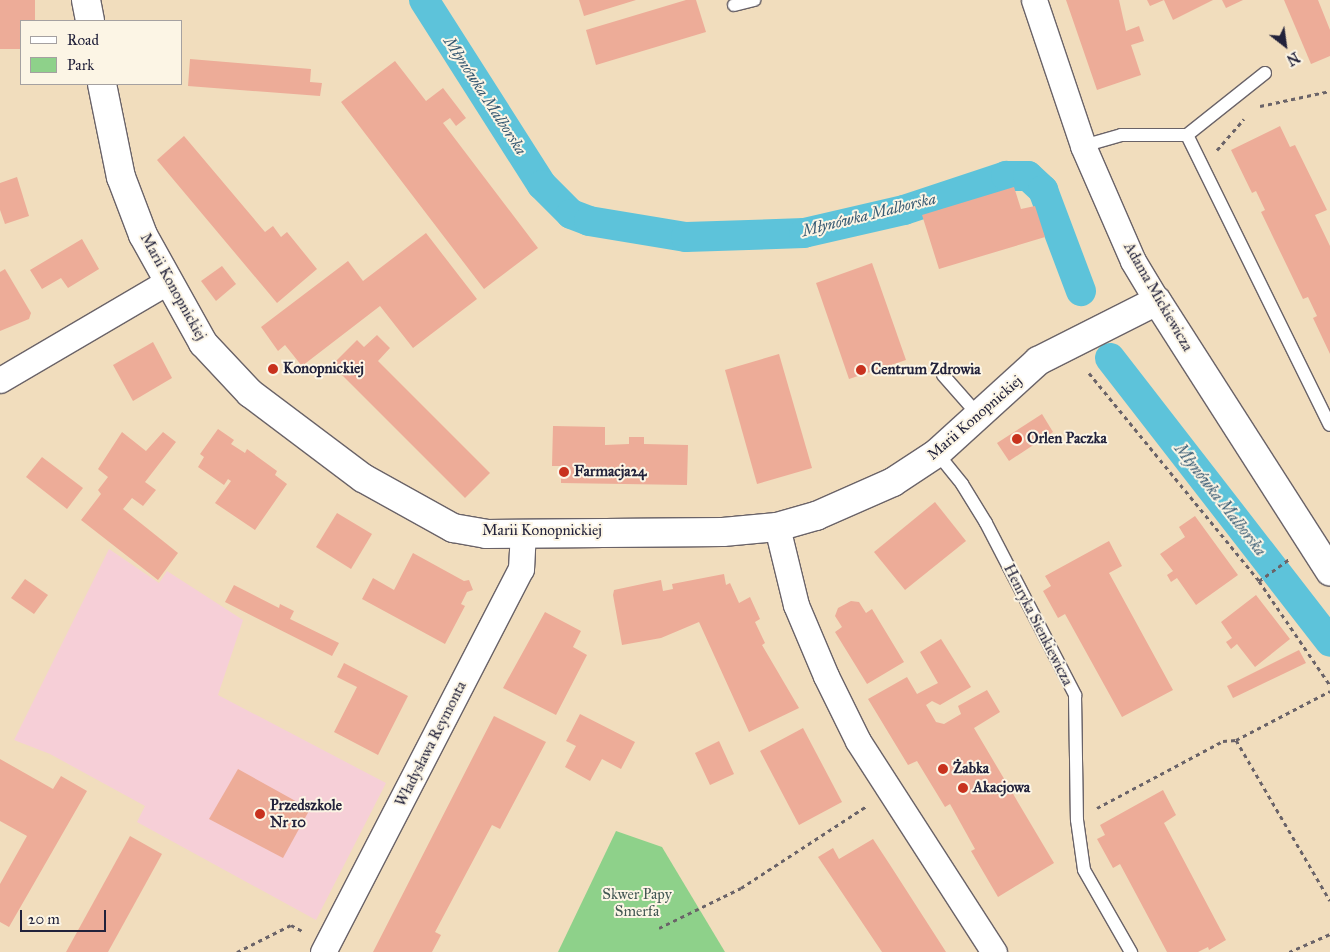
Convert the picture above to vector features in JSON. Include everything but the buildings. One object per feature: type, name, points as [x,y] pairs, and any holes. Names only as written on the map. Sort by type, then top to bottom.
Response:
[{"type":"street","points":[[86,0],[90,20]]},
{"type":"street","name":"Adama Mickiewicza","points":[[1034,0],[1083,146],[1133,261],[1330,571]]},
{"type":"street","name":"Marii Konopnickiej","points":[[102,85],[121,177],[143,235],[167,282],[203,343],[250,393],[363,478],[454,528],[486,534],[523,532],[723,532],[777,527],[816,516],[893,482],[937,453],[980,417],[1038,361],[1157,301]]},
{"type":"street","points":[[0,380],[167,282]]},
{"type":"street","points":[[777,527],[796,605],[834,692],[858,740],[994,952]]},
{"type":"street","name":"Władysława Reymonta","points":[[316,943],[521,569],[523,532]]},
{"type":"lane","points":[[734,5],[754,0]]},
{"type":"lane","points":[[1083,146],[1121,135],[1188,135],[1265,73]]},
{"type":"lane","points":[[1188,135],[1330,425]]},
{"type":"lane","points":[[942,375],[980,417]]},
{"type":"lane","name":"Henryka Sienkiewicza","points":[[937,453],[962,484],[986,523],[1075,696],[1078,820],[1084,870],[1131,952]]},
{"type":"path","points":[[1254,107],[1330,91]]},
{"type":"path","points":[[1202,167],[1248,115]]},
{"type":"path","points":[[1089,373],[1259,582],[1330,685]]},
{"type":"path","points":[[1259,582],[1290,559]]},
{"type":"path","points":[[1078,820],[1223,741],[1236,740],[1330,691]]},
{"type":"path","points":[[1236,740],[1330,901]]},
{"type":"path","points":[[659,928],[740,888],[873,803]]},
{"type":"path","points":[[237,952],[291,925],[316,943]]},
{"type":"path","points":[[1289,952],[1330,934]]},
{"type":"shaded area","points":[[109,549],[159,583],[167,571],[243,620],[218,695],[386,783],[316,920],[137,822],[145,806],[50,754],[14,740]]},
{"type":"green space","name":"Skwer Papy Smerfa","points":[[616,831],[662,847],[725,952],[558,952]]},
{"type":"waterway","name":"Młynówka Malborska","points":[[424,0],[542,185],[571,214],[589,221],[686,237],[804,233],[904,210],[1006,176],[1028,176],[1043,190],[1081,291]]},
{"type":"waterway","name":"Młynówka Malborska","points":[[1110,358],[1330,642]]},
{"type":"place","name":"Konopnickiej","points":[[273,369]]},
{"type":"place","name":"Centrum Zdrowia","points":[[861,370]]},
{"type":"place","name":"Orlen Paczka","points":[[1017,439]]},
{"type":"place","name":"Farmacja24","points":[[564,472]]},
{"type":"place","name":"Żabka","points":[[943,769]]},
{"type":"place","name":"Akacjowa","points":[[963,788]]},
{"type":"place","name":"Przedszkole Nr 10","points":[[260,814]]}]
